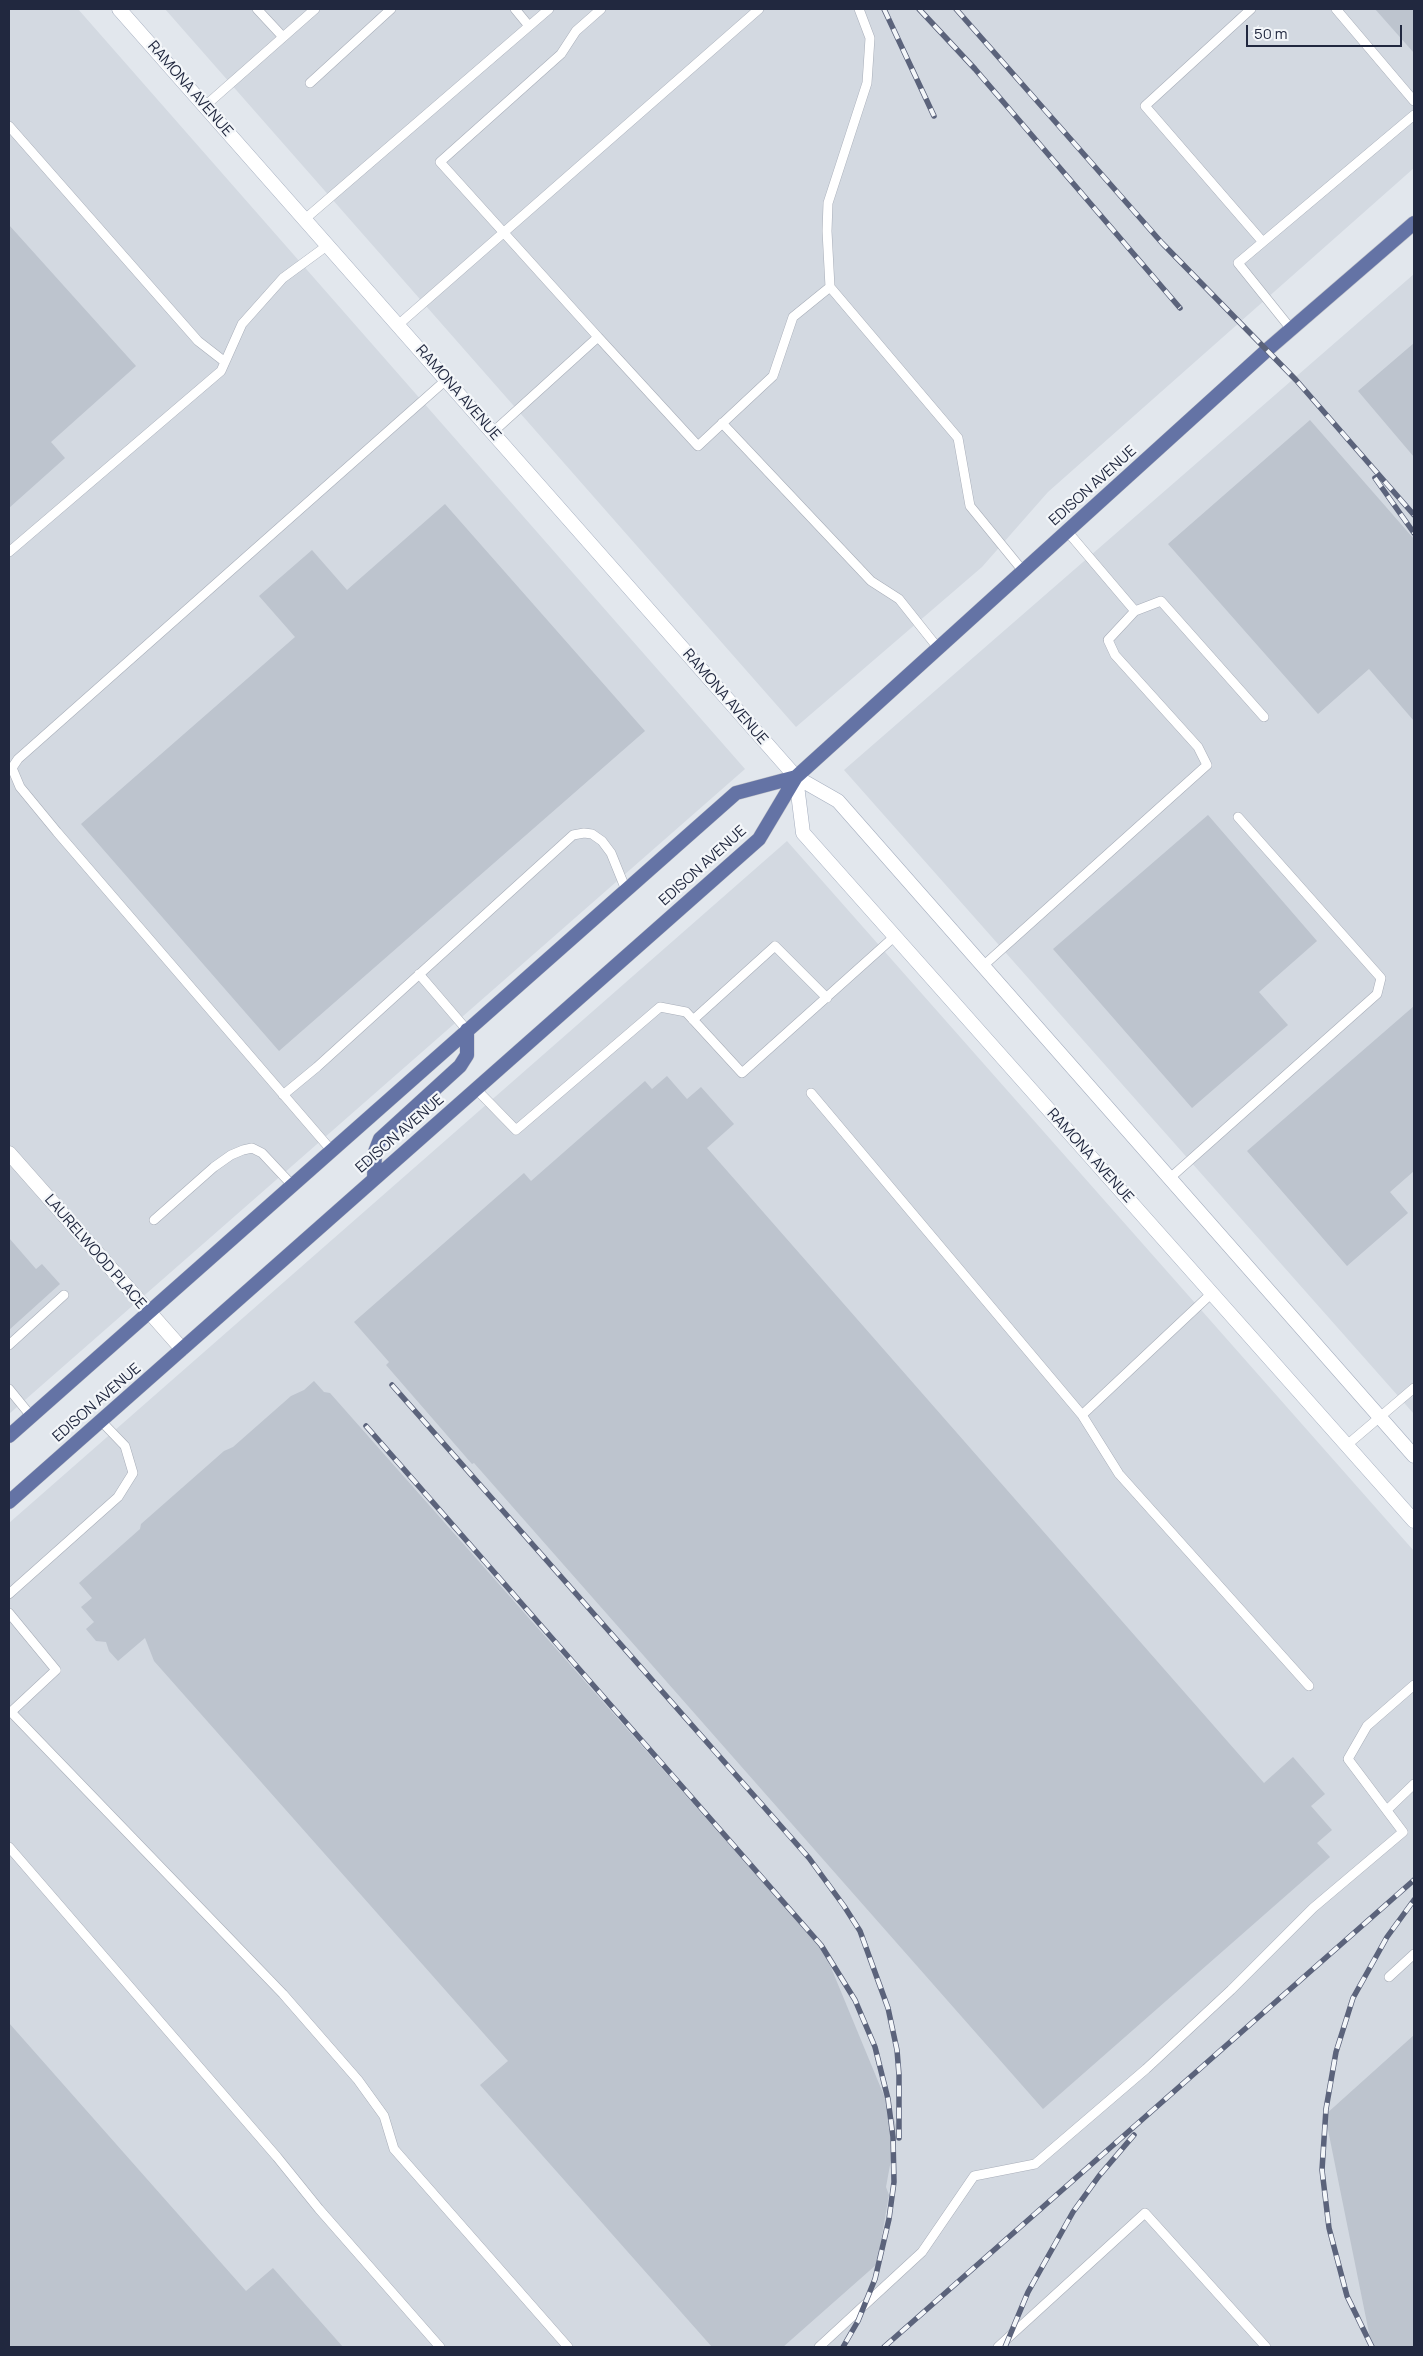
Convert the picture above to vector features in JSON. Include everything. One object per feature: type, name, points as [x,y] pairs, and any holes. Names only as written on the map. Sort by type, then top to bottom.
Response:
[{"type":"main road","name":"RAMONA AVENUE","points":[[119,9],[796,777],[838,801],[1414,1456]]},
{"type":"main road","name":"EDISON AVENUE","points":[[9,1502],[759,839],[796,777],[1291,329],[1414,223]]},
{"type":"main road","name":"RAMONA AVENUE","points":[[796,777],[803,833],[1414,1521]]},
{"type":"main road","name":"EDISON AVENUE","points":[[9,1436],[736,793],[796,777]]},
{"type":"main road","points":[[374,1179],[375,1152],[380,1139],[460,1066],[467,1055],[467,1030]]},
{"type":"main road","name":"LAURELWOOD PLACE","points":[[9,1153],[182,1350]]},
{"type":"lane","points":[[257,9],[283,37]]},
{"type":"lane","points":[[205,106],[315,9]]},
{"type":"lane","points":[[310,83],[391,9]]},
{"type":"lane","points":[[514,9],[529,26]]},
{"type":"lane","points":[[305,219],[549,9]]},
{"type":"lane","points":[[601,9],[576,31],[561,54],[440,162],[502,233],[698,446],[773,376],[793,317],[830,287]]},
{"type":"lane","points":[[398,325],[759,9]]},
{"type":"lane","points":[[859,9],[870,38],[867,83],[828,203],[827,231],[830,287],[958,438],[970,506],[1023,572]]},
{"type":"lane","points":[[1251,9],[1145,106],[1262,241]]},
{"type":"lane","points":[[1336,9],[1414,101]]},
{"type":"lane","points":[[1291,329],[1238,262],[1414,115]]},
{"type":"lane","points":[[9,126],[198,341],[225,362]]},
{"type":"lane","points":[[9,552],[221,371],[242,324],[283,278],[328,245]]},
{"type":"lane","points":[[492,432],[598,338]]},
{"type":"lane","points":[[332,1151],[57,832],[20,787],[12,768],[18,759],[446,380]]},
{"type":"lane","points":[[722,423],[871,581],[899,599],[938,648]]},
{"type":"lane","points":[[1067,531],[1135,611]]},
{"type":"lane","points":[[983,966],[1207,765],[1198,747],[1115,655],[1108,640],[1135,611],[1160,601],[1264,717]]},
{"type":"lane","points":[[1170,1178],[1377,994],[1381,978],[1238,817]]},
{"type":"lane","points":[[283,1095],[317,1067],[574,835],[592,834],[602,841],[611,853],[626,890]]},
{"type":"lane","points":[[476,1089],[516,1130],[660,1007],[686,1012],[742,1073],[895,936]]},
{"type":"lane","points":[[693,1020],[775,946],[827,998]]},
{"type":"lane","points":[[419,974],[467,1030]]},
{"type":"lane","points":[[811,1093],[1082,1415],[1119,1474],[1309,1686]]},
{"type":"lane","points":[[154,1220],[231,1154],[243,1150],[252,1148],[262,1153],[292,1185]]},
{"type":"lane","points":[[1082,1415],[1212,1293]]},
{"type":"lane","points":[[9,1345],[64,1295]]},
{"type":"lane","points":[[1347,1445],[1414,1388]]},
{"type":"lane","points":[[9,1389],[31,1416]]},
{"type":"lane","points":[[9,1594],[118,1497],[133,1473],[125,1446],[101,1421]]},
{"type":"lane","points":[[9,1613],[56,1670],[10,1712],[283,1994],[358,2080],[384,2116],[394,2149],[568,2347]]},
{"type":"lane","points":[[820,2347],[922,2252],[974,2176],[1035,2164],[1146,2069],[1231,1990],[1313,1908],[1403,1832],[1348,1759],[1367,1726],[1414,1685]]},
{"type":"lane","points":[[1387,1810],[1414,1784]]},
{"type":"lane","points":[[9,1847],[277,2157],[319,2209],[440,2347]]},
{"type":"lane","points":[[1389,1977],[1414,1954]]},
{"type":"lane","points":[[998,2347],[1145,2213],[1266,2347]]},
{"type":"shaded area","points":[[9,9],[78,9],[745,769],[9,1414]]},
{"type":"shaded area","points":[[165,9],[1414,9],[1414,168],[1048,492],[982,567],[796,727]]},
{"type":"shaded area","points":[[1414,274],[1414,1414],[844,770]]},
{"type":"shaded area","points":[[787,841],[1414,1551],[1414,2347],[9,2347],[9,1523]]},
{"type":"building","points":[[1375,9],[1414,9],[1414,53]]},
{"type":"building","points":[[9,225],[136,366],[51,442],[65,458],[9,508]]},
{"type":"building","points":[[1414,343],[1414,457],[1358,391]]},
{"type":"building","points":[[1310,420],[1414,539],[1414,721],[1369,669],[1318,714],[1168,544]]},
{"type":"building","points":[[445,504],[645,731],[279,1051],[81,824],[295,637],[259,596],[312,550],[347,590]]},
{"type":"building","points":[[1208,815],[1317,941],[1259,992],[1288,1025],[1192,1108],[1053,949]]},
{"type":"building","points":[[1414,1006],[1414,1171],[1390,1192],[1408,1213],[1347,1266],[1247,1151]]},
{"type":"building","points":[[667,1076],[687,1099],[701,1087],[734,1124],[707,1148],[1264,1783],[1293,1757],[1325,1794],[1311,1806],[1332,1830],[1317,1843],[1330,1857],[1043,2109],[474,1463],[472,1464],[386,1365],[389,1362],[354,1322],[524,1173],[531,1181],[645,1081],[652,1089]]},
{"type":"building","points":[[9,1238],[36,1269],[42,1264],[60,1284],[9,1330]]},
{"type":"building","points":[[314,1381],[324,1392],[330,1393],[825,1953],[897,2127],[886,2187],[889,2195],[877,2264],[783,2347],[712,2347],[480,2085],[508,2061],[154,1661],[145,1638],[118,1661],[109,1651],[106,1642],[96,1641],[86,1629],[94,1622],[81,1607],[92,1598],[79,1583],[140,1529],[141,1524],[224,1451],[233,1447],[291,1396],[304,1390]]},
{"type":"building","points":[[9,2023],[246,2291],[273,2268],[343,2347],[9,2347]]},
{"type":"building","points":[[1414,2035],[1414,2347],[1375,2347],[1371,2343],[1325,2115]]},
{"type":"railway","points":[[884,9],[934,116]]},
{"type":"railway","points":[[919,9],[975,69],[1180,308]]},
{"type":"railway","points":[[956,9],[1162,243],[1296,380],[1414,515]]},
{"type":"railway","points":[[1375,478],[1414,533]]},
{"type":"railway","points":[[392,1385],[809,1858],[844,1906],[860,1931],[888,2008],[897,2050],[899,2138]]},
{"type":"railway","points":[[366,1426],[821,1945],[855,2000],[875,2047],[888,2099],[893,2137],[894,2182],[889,2219],[875,2279],[858,2321],[843,2347]]},
{"type":"railway","points":[[884,2347],[1414,1880]]},
{"type":"railway","points":[[1372,2347],[1347,2296],[1329,2228],[1322,2170],[1326,2109],[1336,2052],[1353,1998],[1387,1937],[1414,1900]]},
{"type":"railway","points":[[1005,2347],[1028,2292],[1073,2212],[1099,2176],[1134,2135]]}]
